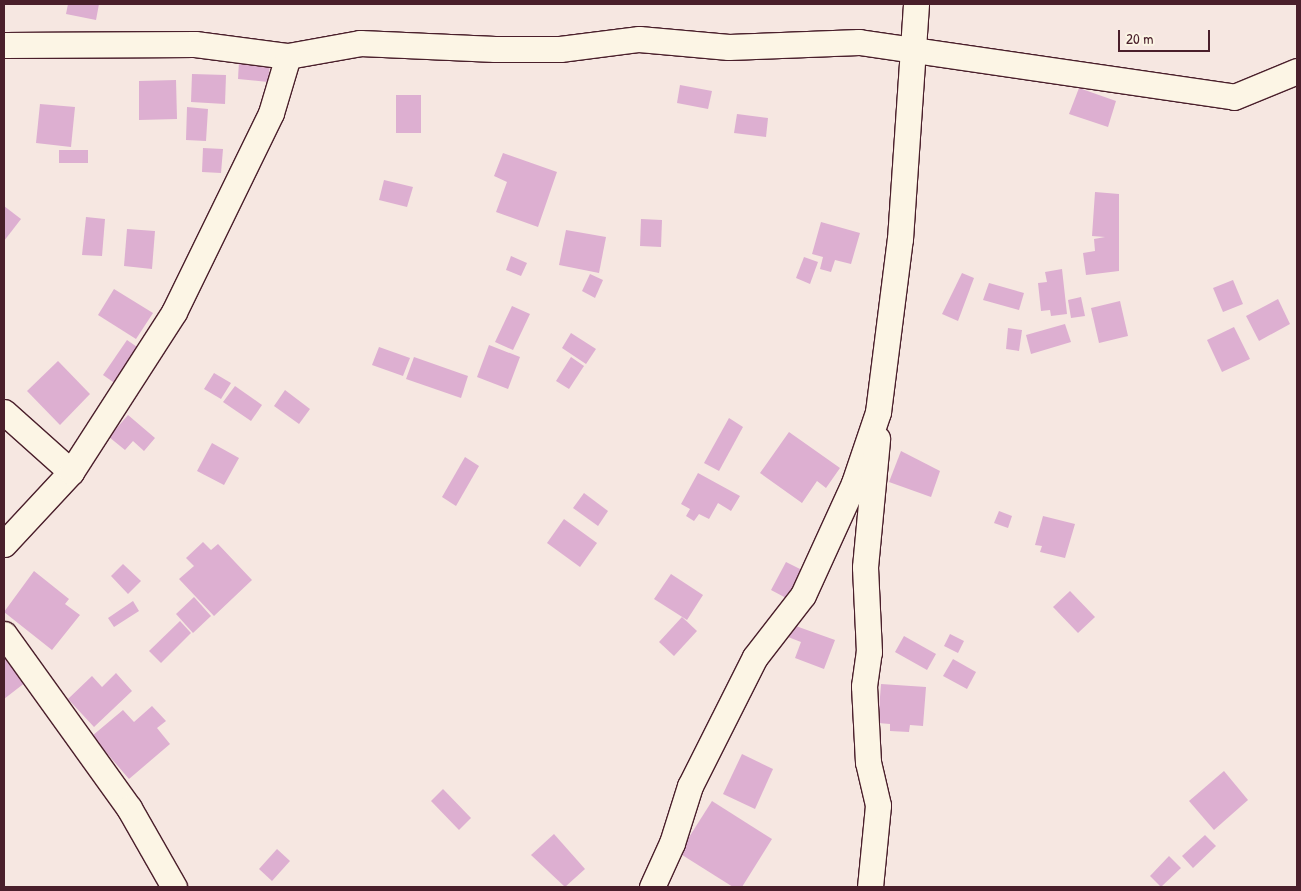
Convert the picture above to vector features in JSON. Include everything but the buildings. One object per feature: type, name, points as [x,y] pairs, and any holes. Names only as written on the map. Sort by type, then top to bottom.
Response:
[{"type":"street","points":[[870,887],[878,805],[868,762],[864,686],[869,652],[865,567],[878,412],[900,239],[916,4]]},
{"type":"street","points":[[4,45],[195,44],[288,56],[360,43],[560,49],[639,39],[729,46],[859,42],[1234,96],[1297,71]]},
{"type":"street","points":[[4,544],[72,472],[174,312],[271,113],[288,56]]},
{"type":"street","points":[[4,412],[72,472]]},
{"type":"street","points":[[652,887],[672,843],[690,786],[755,657],[802,595],[854,483],[878,412]]},
{"type":"street","points":[[4,634],[129,808],[174,887]]}]
